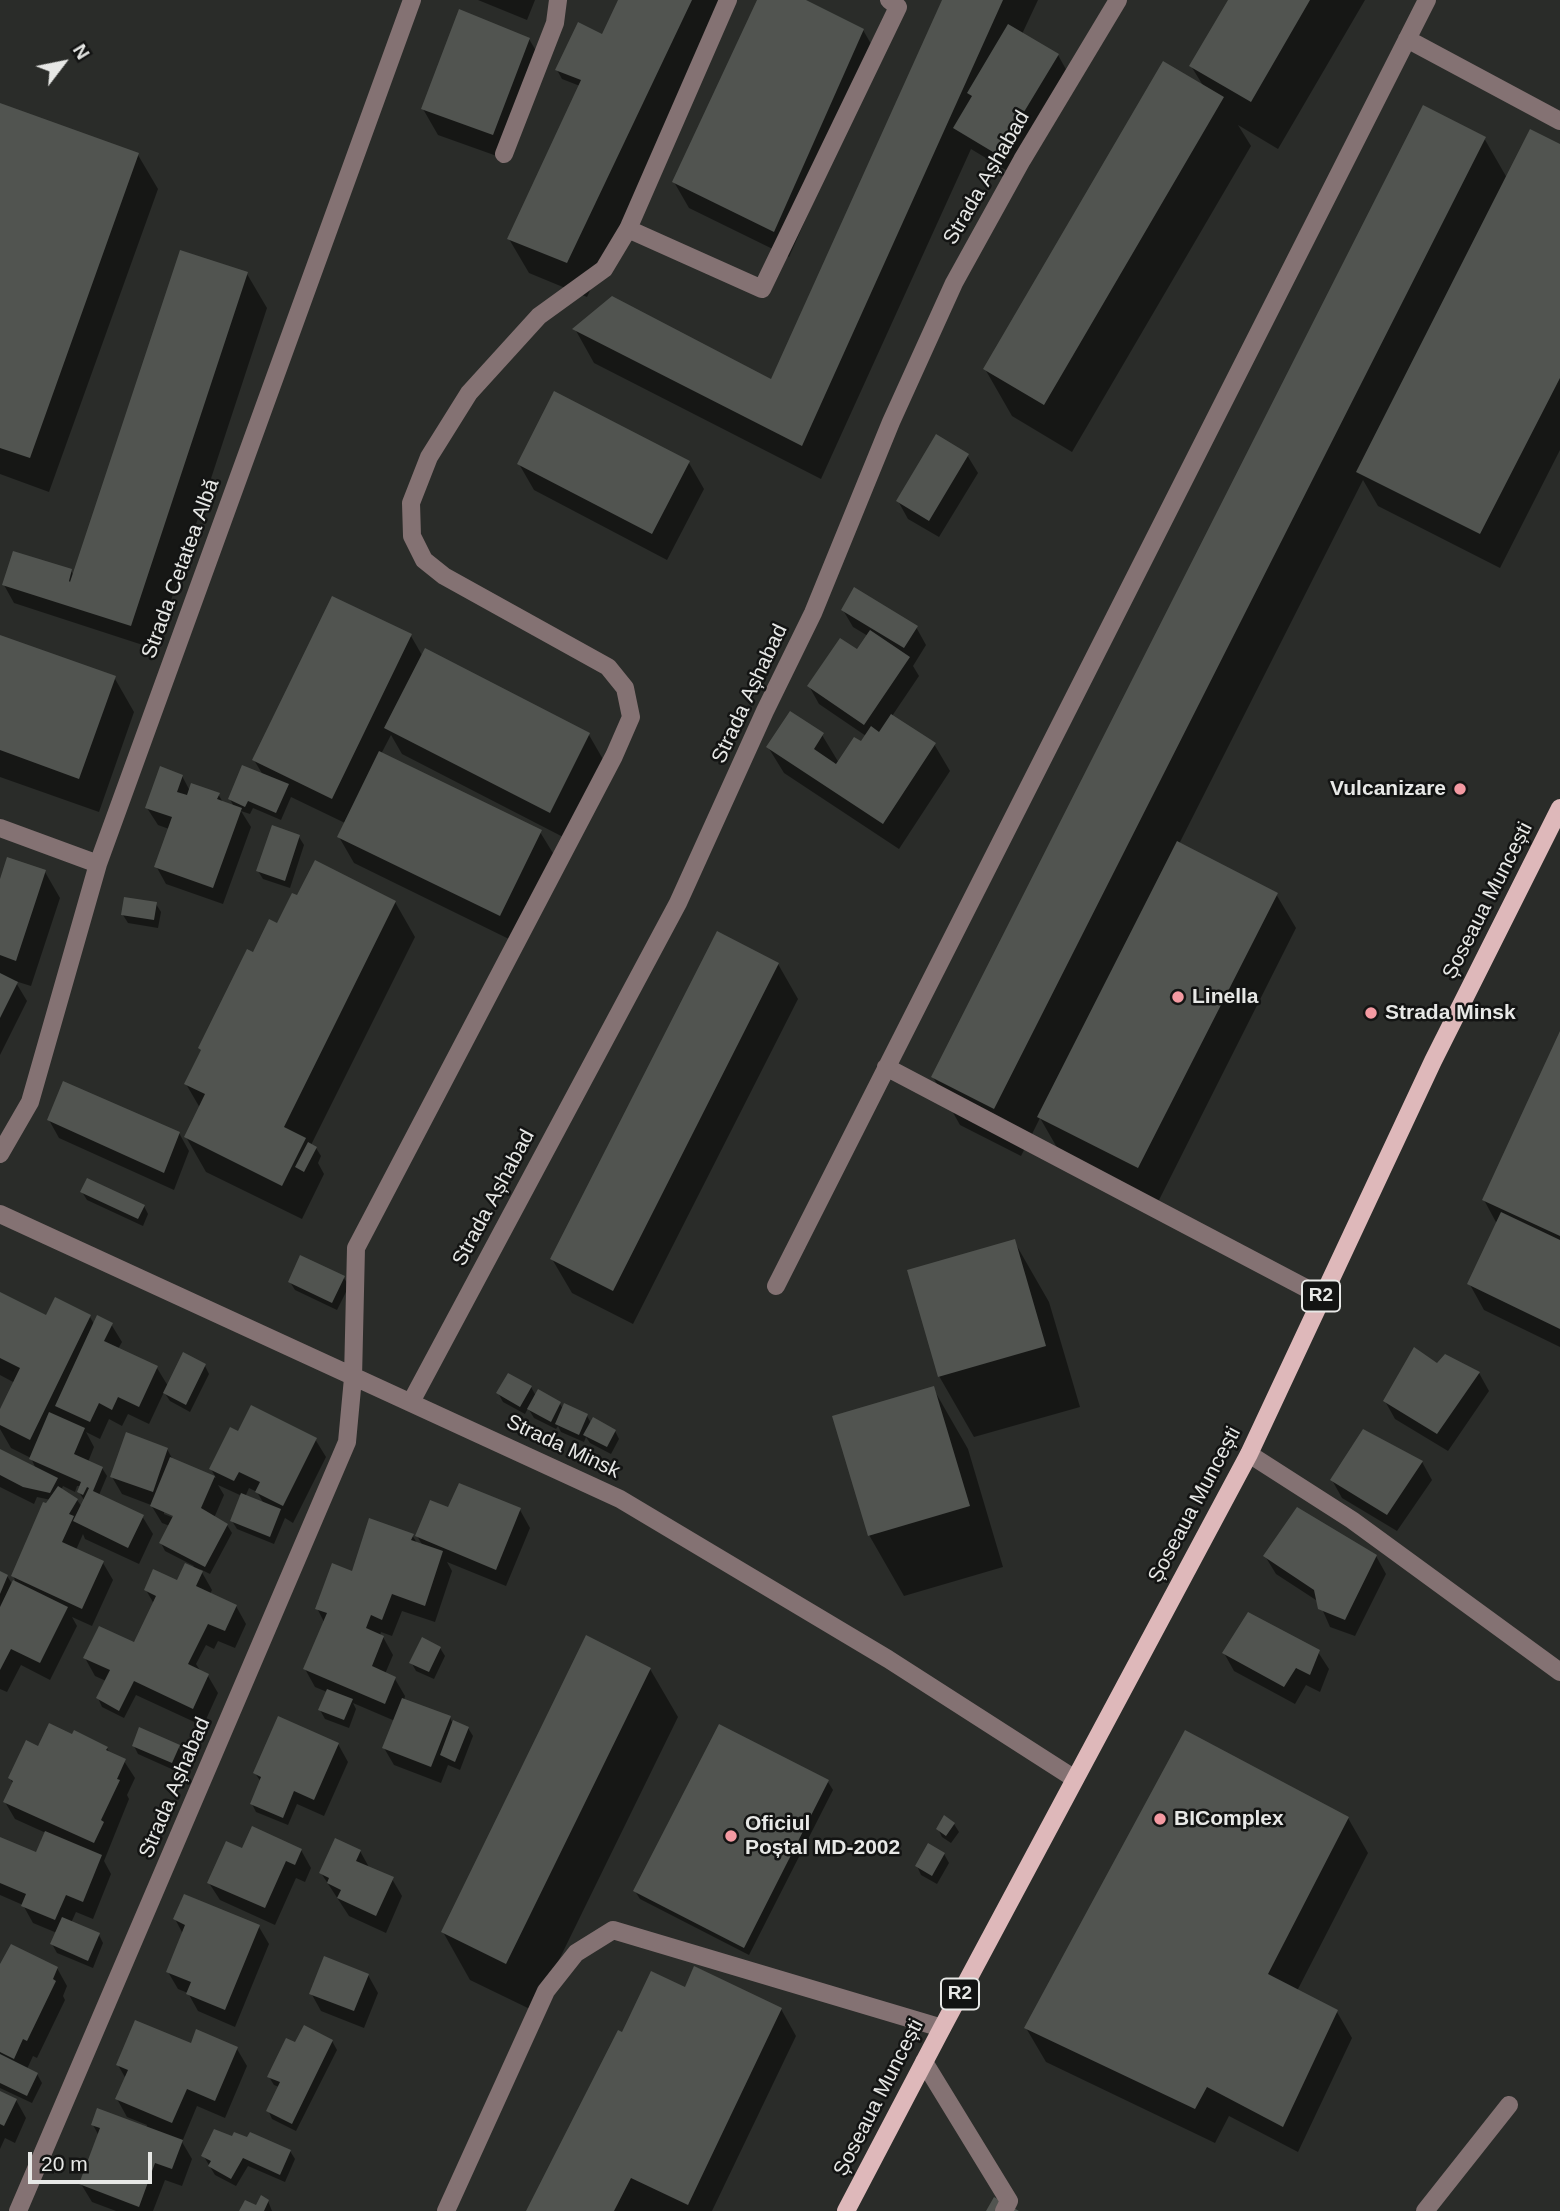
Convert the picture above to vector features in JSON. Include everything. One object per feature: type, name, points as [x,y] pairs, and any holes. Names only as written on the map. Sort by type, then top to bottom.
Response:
[{"type":"main road","name":"Șoseaua Muncești","points":[[846,2211],[1248,1454],[1433,1061],[1560,808]]},
{"type":"street","name":"Strada Cetatea Albă","points":[[0,1154],[30,1102],[98,864],[412,0]]},
{"type":"street","points":[[504,154],[555,23],[558,0]]},
{"type":"street","name":"Strada Așhabad","points":[[19,2211],[347,1442],[354,1378],[356,1248],[614,756],[631,717],[625,688],[608,667],[444,576],[424,560],[412,536],[411,503],[429,457],[469,393],[538,316],[604,269],[628,229],[728,0]]},
{"type":"street","points":[[628,229],[762,289],[898,7],[889,0]]},
{"type":"street","name":"Strada Așhabad","points":[[411,1402],[678,903],[765,711],[813,613],[891,422],[954,283],[1022,160],[1118,0]]},
{"type":"street","points":[[776,1286],[1427,0]]},
{"type":"street","points":[[1407,39],[1560,121]]},
{"type":"street","points":[[0,828],[98,864]]},
{"type":"street","points":[[887,1067],[1321,1296]]},
{"type":"street","name":"Strada Minsk","points":[[0,1214],[620,1499],[888,1659],[1075,1779]]},
{"type":"street","points":[[1248,1454],[1352,1520],[1560,1672]]},
{"type":"street","points":[[446,2211],[546,1991],[576,1953],[613,1930],[942,2028]]},
{"type":"street","points":[[924,2062],[1009,2201],[1004,2211]]},
{"type":"street","points":[[1425,2211],[1509,2105]]},
{"type":"building","points":[[618,0],[692,0],[567,263],[507,239],[581,80],[555,70],[578,22],[602,34]]},
{"type":"building","points":[[757,0],[806,0],[864,29],[774,232],[672,182]]},
{"type":"building","points":[[942,0],[1003,0],[802,446],[572,329],[612,296],[771,379]]},
{"type":"building","points":[[1228,0],[1310,0],[1251,102],[1189,66]]},
{"type":"building","points":[[459,9],[530,38],[493,135],[421,109]]},
{"type":"building","points":[[1008,24],[1059,54],[998,155],[953,128],[972,96],[967,93]]},
{"type":"building","points":[[1163,61],[1224,97],[1044,405],[983,369]]},
{"type":"building","points":[[0,103],[139,153],[30,458],[0,448]]},
{"type":"building","points":[[1423,105],[1486,137],[994,1109],[931,1077]]},
{"type":"building","points":[[1530,129],[1560,144],[1560,378],[1480,534],[1356,472]]},
{"type":"building","points":[[180,250],[248,272],[131,626],[2,585],[13,551],[72,569],[70,582]]},
{"type":"building","points":[[554,391],[690,461],[652,534],[517,464]]},
{"type":"building","points":[[936,434],[969,454],[929,521],[896,501]]},
{"type":"building","points":[[854,587],[918,626],[904,648],[841,610]]},
{"type":"building","points":[[332,596],[412,634],[332,799],[252,760]]},
{"type":"building","points":[[870,630],[910,657],[864,725],[807,686],[840,638],[857,649]]},
{"type":"building","points":[[0,635],[116,676],[79,779],[0,750]]},
{"type":"building","points":[[425,648],[590,733],[550,813],[384,728]]},
{"type":"building","points":[[790,711],[824,733],[814,749],[836,764],[854,737],[861,741],[871,726],[879,732],[891,714],[936,743],[883,824],[766,747]]},
{"type":"building","points":[[379,751],[542,830],[500,916],[337,837]]},
{"type":"building","points":[[242,765],[289,784],[276,813],[248,801],[245,807],[228,799]]},
{"type":"building","points":[[160,766],[183,775],[177,792],[187,795],[191,783],[220,793],[217,799],[242,808],[213,888],[154,867],[172,817],[145,808]]},
{"type":"building","points":[[272,825],[300,835],[285,881],[256,871]]},
{"type":"building","points":[[1177,841],[1278,893],[1138,1168],[1037,1117]]},
{"type":"building","points":[[7,857],[46,870],[16,961],[0,955],[0,879]]},
{"type":"building","points":[[315,860],[396,901],[284,1127],[306,1138],[282,1186],[184,1137],[205,1094],[184,1084],[201,1050],[198,1048],[247,949],[253,952],[269,919],[277,923],[292,893],[297,895]]},
{"type":"building","points":[[124,897],[157,902],[154,920],[121,915]]},
{"type":"building","points":[[717,931],[779,963],[613,1291],[550,1259]]},
{"type":"building","points":[[0,973],[18,982],[0,1018]]},
{"type":"building","points":[[1560,1031],[1560,1236],[1482,1200]]},
{"type":"building","points":[[63,1081],[180,1132],[164,1173],[47,1120]]},
{"type":"building","points":[[308,1142],[317,1147],[304,1172],[295,1167]]},
{"type":"building","points":[[87,1178],[145,1205],[138,1219],[80,1192]]},
{"type":"building","points":[[1501,1212],[1560,1240],[1560,1329],[1467,1284]]},
{"type":"building","points":[[1015,1239],[1046,1346],[938,1377],[907,1270]]},
{"type":"building","points":[[300,1255],[345,1276],[332,1303],[288,1282]]},
{"type":"building","points":[[0,1292],[46,1315],[55,1297],[91,1315],[30,1440],[0,1425],[0,1409],[20,1368],[0,1358]]},
{"type":"building","points":[[97,1315],[113,1323],[104,1341],[158,1366],[139,1407],[118,1397],[112,1410],[99,1403],[90,1422],[55,1406]]},
{"type":"building","points":[[1414,1347],[1437,1363],[1445,1354],[1480,1372],[1437,1434],[1383,1401]]},
{"type":"building","points":[[183,1352],[206,1364],[186,1405],[163,1393]]},
{"type":"building","points":[[508,1373],[532,1386],[520,1407],[496,1393]]},
{"type":"building","points":[[934,1386],[970,1506],[868,1536],[832,1416]]},
{"type":"building","points":[[538,1389],[561,1402],[551,1422],[527,1409]]},
{"type":"building","points":[[564,1403],[588,1414],[579,1435],[555,1424]]},
{"type":"building","points":[[251,1405],[317,1438],[283,1506],[255,1492],[260,1482],[239,1472],[234,1481],[209,1469],[230,1427],[238,1431]]},
{"type":"building","points":[[49,1412],[85,1428],[74,1454],[103,1467],[93,1491],[144,1515],[128,1548],[73,1521],[89,1488],[87,1487],[83,1495],[77,1492],[81,1482],[29,1459]]},
{"type":"building","points":[[593,1417],[616,1430],[607,1447],[583,1435]]},
{"type":"building","points":[[1363,1429],[1423,1461],[1387,1515],[1330,1480]]},
{"type":"building","points":[[126,1432],[168,1448],[153,1492],[110,1477]]},
{"type":"building","points":[[0,1449],[58,1478],[50,1493],[23,1487],[0,1475]]},
{"type":"building","points":[[170,1457],[215,1476],[201,1508],[228,1524],[205,1567],[159,1543],[173,1516],[150,1506]]},
{"type":"building","points":[[459,1483],[521,1508],[496,1570],[415,1536],[430,1500],[448,1507]]},
{"type":"building","points":[[58,1486],[78,1499],[69,1514],[74,1516],[62,1542],[104,1561],[82,1609],[11,1576],[43,1502],[46,1503]]},
{"type":"building","points":[[241,1493],[281,1509],[270,1537],[230,1521]]},
{"type":"building","points":[[1297,1507],[1377,1555],[1345,1620],[1318,1609],[1314,1590],[1263,1556]]},
{"type":"building","points":[[369,1518],[414,1534],[411,1540],[443,1551],[425,1606],[392,1594],[382,1620],[371,1615],[366,1628],[384,1636],[372,1666],[396,1677],[385,1704],[303,1669],[327,1613],[315,1609],[332,1563],[352,1571]]},
{"type":"building","points":[[185,1563],[203,1571],[196,1586],[237,1605],[225,1631],[208,1624],[188,1664],[209,1674],[193,1709],[134,1681],[119,1711],[96,1698],[110,1670],[83,1658],[99,1626],[134,1642],[156,1596],[144,1590],[153,1569],[177,1580]]},
{"type":"building","points":[[0,1571],[8,1575],[0,1594]]},
{"type":"building","points":[[13,1580],[68,1607],[40,1663],[11,1649],[0,1670],[0,1607]]},
{"type":"building","points":[[1248,1612],[1320,1650],[1310,1675],[1296,1668],[1284,1687],[1222,1653]]},
{"type":"building","points":[[586,1635],[651,1668],[506,1964],[441,1932]]},
{"type":"building","points":[[422,1637],[441,1647],[429,1672],[409,1663]]},
{"type":"building","points":[[327,1689],[353,1699],[344,1720],[318,1710]]},
{"type":"building","points":[[402,1698],[451,1716],[431,1767],[382,1748]]},
{"type":"building","points":[[278,1716],[339,1743],[314,1800],[294,1791],[283,1818],[250,1804],[261,1777],[253,1773]]},
{"type":"building","points":[[453,1720],[469,1727],[455,1762],[440,1755]]},
{"type":"building","points":[[49,1723],[72,1734],[74,1730],[126,1759],[94,1843],[3,1802],[13,1781],[8,1778],[26,1740],[38,1746]]},
{"type":"building","name":"Oficiul Poștal MD-2002","points":[[719,1724],[829,1780],[744,1948],[633,1891]]},
{"type":"building","points":[[139,1727],[180,1745],[172,1763],[132,1746]]},
{"type":"building","points":[[1185,1730],[1349,1817],[1268,1974],[1338,2010],[1283,2127],[1207,2087],[1195,2109],[1024,2028]]},
{"type":"building","points":[[944,1815],[955,1823],[946,1836],[936,1829]]},
{"type":"building","points":[[252,1826],[302,1849],[295,1865],[286,1861],[265,1908],[207,1883],[226,1841],[242,1848]]},
{"type":"building","points":[[45,1831],[102,1855],[83,1902],[66,1895],[55,1920],[21,1906],[26,1894],[0,1883],[0,1837],[36,1852]]},
{"type":"building","points":[[335,1838],[361,1850],[356,1861],[394,1877],[376,1916],[337,1898],[341,1890],[327,1883],[329,1878],[319,1873]]},
{"type":"building","points":[[928,1843],[945,1853],[932,1876],[915,1866]]},
{"type":"building","points":[[184,1894],[260,1925],[225,2010],[186,1994],[191,1982],[166,1972],[185,1925],[173,1919]]},
{"type":"building","points":[[62,1917],[100,1933],[88,1961],[50,1944]]},
{"type":"building","points":[[11,1944],[58,1967],[53,1979],[56,1981],[27,2041],[23,2039],[14,2059],[0,2052],[0,1964]]},
{"type":"building","points":[[324,1956],[369,1974],[354,2011],[309,1994]]},
{"type":"building","points":[[694,1966],[782,2008],[688,2205],[631,2178],[614,2211],[526,2211],[618,2030],[622,2032],[651,1971],[685,1987]]},
{"type":"building","points":[[135,2020],[191,2043],[196,2029],[238,2047],[215,2101],[187,2089],[172,2123],[115,2099],[128,2070],[116,2065]]},
{"type":"building","points":[[304,2025],[333,2040],[292,2124],[266,2111],[280,2082],[267,2077],[286,2038],[295,2042]]},
{"type":"building","points":[[0,2054],[38,2073],[27,2096],[0,2083]]},
{"type":"building","points":[[0,2091],[17,2099],[4,2126],[0,2124]]},
{"type":"building","points":[[97,2108],[183,2140],[172,2169],[155,2163],[139,2207],[79,2184],[100,2128],[91,2125]]},
{"type":"building","points":[[214,2129],[232,2136],[234,2132],[247,2137],[250,2132],[291,2150],[280,2175],[243,2158],[231,2179],[208,2166],[211,2161],[201,2156]]},
{"type":"building","points":[[261,2195],[269,2200],[264,2211],[239,2211],[245,2200],[256,2205]]},
{"type":"building","points":[[994,2197],[1019,2211],[986,2211]]},
{"type":"place","name":"Vulcanizare","points":[[1460,789]]},
{"type":"place","name":"Linella","points":[[1178,997]]},
{"type":"place","name":"Strada Minsk","points":[[1371,1013]]},
{"type":"place","name":"BIComplex","points":[[1160,1819]]},
{"type":"place","name":"Oficiul Poștal MD-2002","points":[[731,1836]]}]
